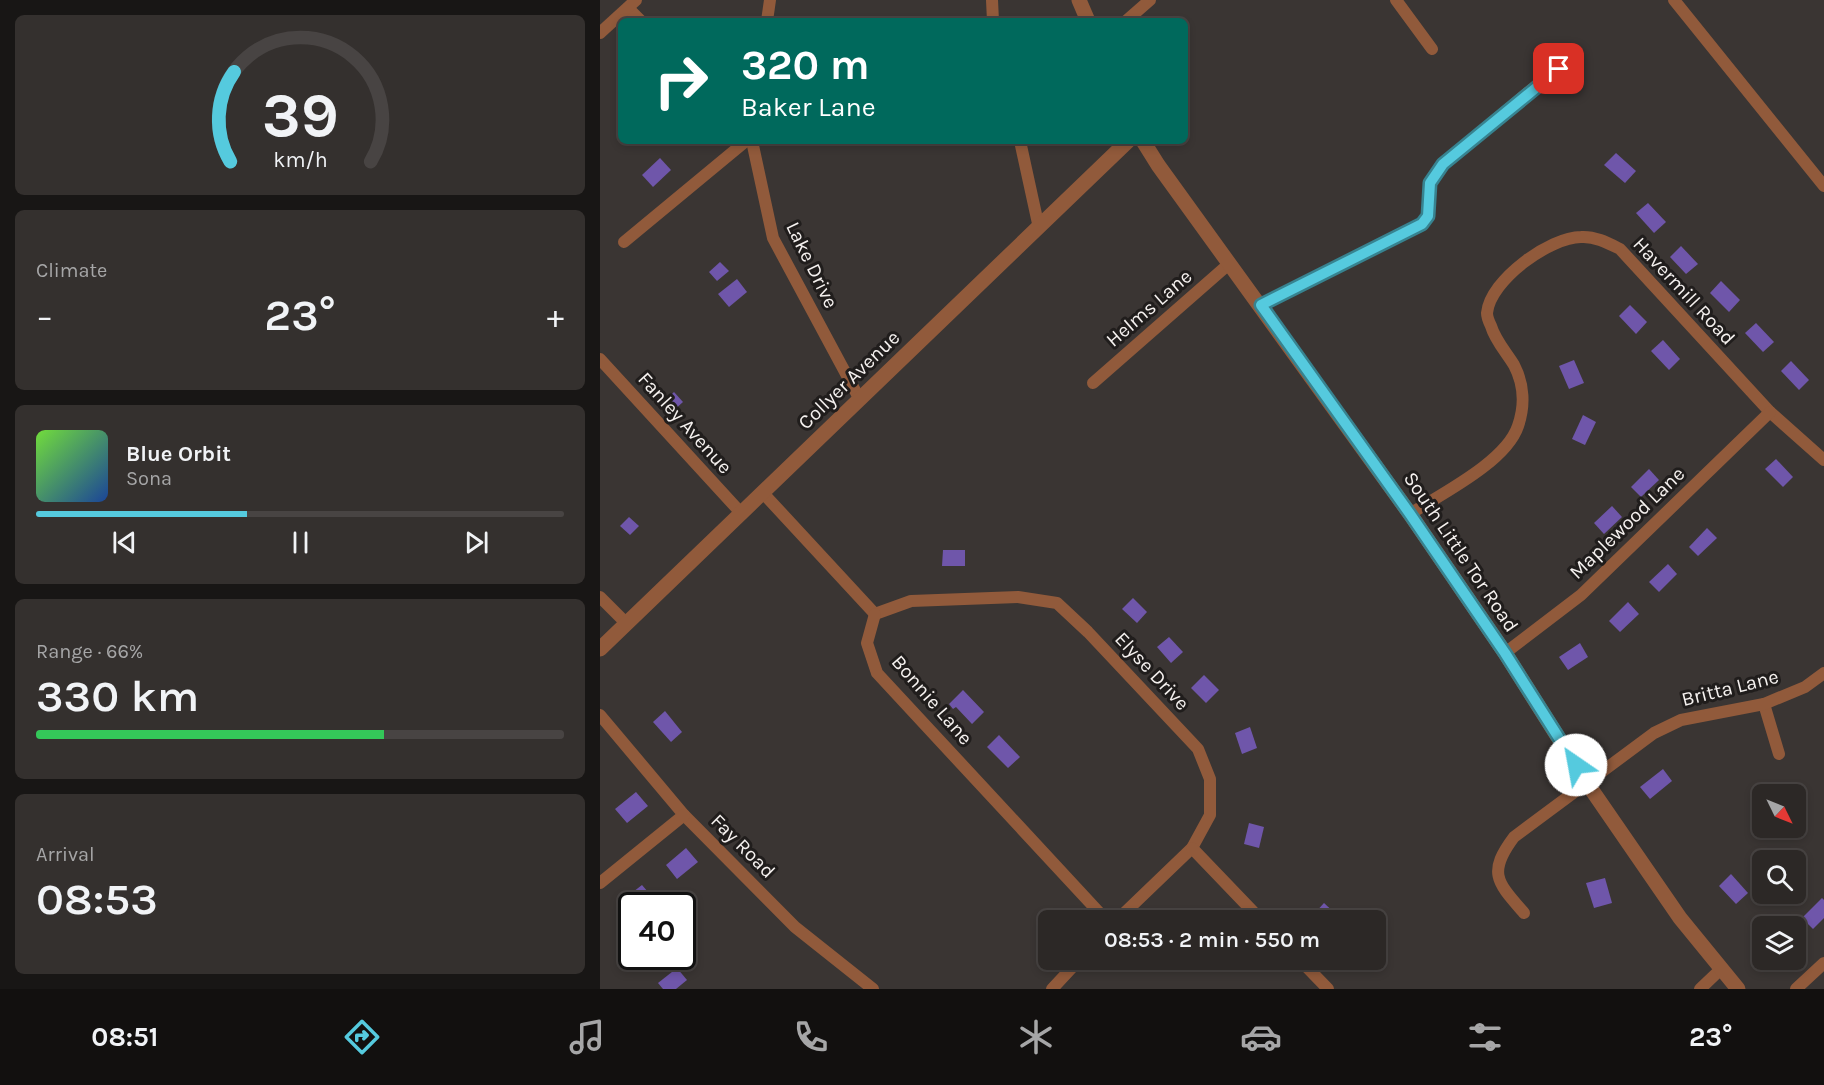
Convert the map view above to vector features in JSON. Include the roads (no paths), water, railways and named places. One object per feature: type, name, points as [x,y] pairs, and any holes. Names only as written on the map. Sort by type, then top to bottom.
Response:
[{"type":"street","points":[[767,18],[770,0]]},
{"type":"street","points":[[992,0],[993,18]]},
{"type":"street","points":[[1079,0],[1087,18]]},
{"type":"street","points":[[1129,18],[1150,0]]},
{"type":"street","points":[[1396,0],[1432,49]]},
{"type":"street","points":[[1674,0],[1824,186]]},
{"type":"street","points":[[600,33],[632,4],[639,18]]},
{"type":"street","points":[[1261,305],[1422,224],[1428,216],[1430,183],[1443,164],[1544,79],[1573,59]]},
{"type":"street","points":[[624,242],[742,144]]},
{"type":"street","name":"Lake Drive","points":[[753,144],[773,238],[859,398]]},
{"type":"street","points":[[1021,144],[1039,228]]},
{"type":"street","name":"Collyer Avenue","points":[[600,649],[1125,144]]},
{"type":"street","name":"South Little Tor Road","points":[[1145,144],[1410,514],[1505,653],[1587,783],[1680,918],[1738,989]]},
{"type":"street","name":"Havermill Road","points":[[1410,514],[1482,468],[1504,451],[1518,429],[1523,407],[1522,386],[1514,366],[1493,334],[1487,314],[1492,297],[1501,284],[1532,256],[1561,240],[1581,237],[1602,240],[1620,249],[1770,412],[1824,460]]},
{"type":"street","name":"Helms Lane","points":[[1094,383],[1230,263]]},
{"type":"street","name":"Fanley Avenue","points":[[600,359],[741,514]]},
{"type":"street","name":"Maplewood Lane","points":[[1505,653],[1581,595],[1770,412]]},
{"type":"street","points":[[763,493],[875,614]]},
{"type":"street","points":[[600,597],[626,623]]},
{"type":"street","name":"Elyse Drive","points":[[875,614],[911,601],[1018,597],[1057,603],[1089,632],[1198,749],[1210,779],[1210,815],[1192,848],[1127,910]]},
{"type":"street","name":"Bonnie Lane","points":[[875,614],[867,643],[877,673],[1097,910]]},
{"type":"street","name":"Britta Lane","points":[[1524,913],[1503,889],[1497,870],[1503,851],[1514,837],[1654,733],[1681,720],[1764,704],[1805,687],[1824,672]]},
{"type":"street","points":[[1764,704],[1779,754]]},
{"type":"street","name":"Fay Road","points":[[600,716],[684,814],[795,927],[873,989]]},
{"type":"street","points":[[600,883],[684,814]]},
{"type":"street","points":[[1192,848],[1251,910]]},
{"type":"street","points":[[1796,989],[1824,963]]},
{"type":"street","points":[[1700,989],[1721,969]]},
{"type":"street","points":[[1054,988],[1070,970]]},
{"type":"street","points":[[1310,970],[1328,989]]}]
